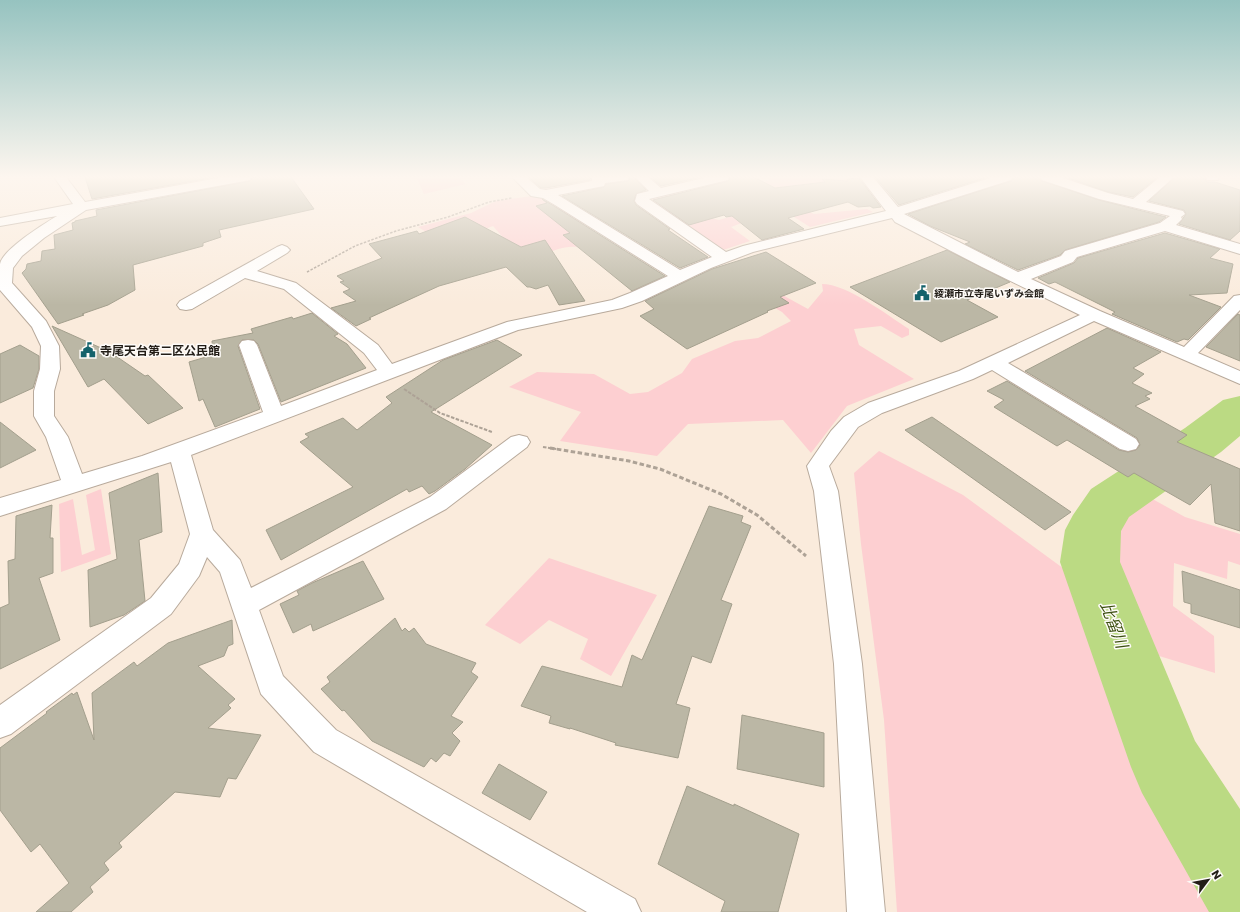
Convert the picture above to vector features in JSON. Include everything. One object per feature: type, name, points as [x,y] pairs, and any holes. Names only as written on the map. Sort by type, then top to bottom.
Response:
[{"type":"street","points":[[0,222],[13,220]]},
{"type":"street","points":[[60,220],[14,254],[5,268],[2,285],[40,325],[50,346],[50,369],[44,391],[44,416],[57,437],[74,485]]},
{"type":"street","points":[[585,220],[680,277]]},
{"type":"street","points":[[669,220],[724,258]]},
{"type":"street","points":[[0,506],[128,469],[513,326],[616,304],[636,297],[748,249],[867,220]]},
{"type":"street","points":[[901,220],[1094,315],[1240,378]]},
{"type":"street","points":[[1018,278],[1068,259],[1070,254],[1173,220],[1240,249]]},
{"type":"street","points":[[186,305],[282,250]]},
{"type":"street","points":[[244,272],[290,286],[371,349],[385,374]]},
{"type":"street","points":[[1186,355],[1240,300]]},
{"type":"street","points":[[866,912],[848,664],[826,491],[818,466],[839,436],[851,422],[875,408],[966,375],[1094,315]]},
{"type":"street","points":[[248,345],[274,415]]},
{"type":"street","points":[[993,362],[1128,444]]},
{"type":"street","points":[[244,604],[438,503],[518,442]]},
{"type":"street","points":[[179,451],[202,534],[231,567],[271,684],[325,741],[622,912]]},
{"type":"street","points":[[0,723],[162,606],[190,569],[202,534]]},
{"type":"path","points":[[283,283],[355,246],[396,231],[438,220]]},
{"type":"path","points":[[385,374],[440,413],[518,442],[629,461],[660,469],[721,494],[757,515],[794,545],[837,584]]},
{"type":"shaded area","points":[[446,220],[578,220],[600,237],[614,243],[614,251],[588,247],[571,247],[555,250],[547,254],[546,258],[507,242],[493,226],[477,232],[428,233],[418,227]]},
{"type":"shaded area","points":[[678,220],[751,220],[731,227],[750,241],[723,250]]},
{"type":"shaded area","points":[[798,220],[841,220],[810,227]]},
{"type":"shaded area","points":[[718,275],[766,286],[808,309],[823,291],[822,284],[832,285],[843,289],[867,301],[909,329],[909,335],[902,338],[881,326],[854,329],[859,345],[914,379],[847,406],[811,453],[783,420],[688,424],[657,456],[560,441],[581,412],[509,387],[537,372],[594,374],[630,394],[648,392],[682,373],[692,359],[735,341],[758,338],[791,321],[782,312]]},
{"type":"shaded area","points":[[879,451],[963,495],[1071,574],[1113,643],[1155,765],[1240,900],[1240,912],[897,912],[884,720],[861,544],[854,473]]},
{"type":"shaded area","points":[[101,489],[111,554],[61,572],[59,504],[73,499],[82,555],[95,550],[86,495]]},
{"type":"shaded area","points":[[1138,491],[1185,517],[1240,534],[1240,565],[1228,561],[1227,579],[1174,563],[1173,606],[1214,636],[1215,673],[1146,652],[1099,568],[1100,535],[1115,506]]},
{"type":"shaded area","points":[[549,558],[657,595],[611,676],[580,659],[588,639],[549,620],[520,644],[485,625]]},
{"type":"building","points":[[81,220],[266,220],[219,230],[221,237],[203,243],[203,246],[133,265],[135,290],[108,305],[58,324],[22,273],[26,269],[27,264],[41,261],[42,251],[55,249],[54,235],[73,230],[72,223]]},
{"type":"building","points":[[458,220],[470,220],[521,247],[545,240],[585,301],[559,305],[548,285],[536,289],[527,287],[506,267],[439,286],[369,318],[371,319],[356,326],[331,308],[356,301],[343,292],[350,289],[340,282],[344,281],[337,276],[382,258],[369,244],[417,231],[419,234]]},
{"type":"building","points":[[553,220],[576,220],[665,276],[632,291],[563,235],[570,233]]},
{"type":"building","points":[[601,220],[657,220],[670,229],[668,230],[708,257],[680,268]]},
{"type":"building","points":[[681,220],[708,220],[689,225]]},
{"type":"building","points":[[736,220],[790,220],[804,229],[762,240]]},
{"type":"building","points":[[918,220],[1162,220],[1159,222],[1065,250],[1060,255],[1018,270],[965,244],[970,242],[930,226]]},
{"type":"building","points":[[1182,220],[1240,220],[1240,231],[1230,240],[1179,224]]},
{"type":"building","points":[[1165,233],[1220,249],[1210,258],[1233,264],[1227,293],[1189,295],[1221,307],[1188,340],[1184,339],[1177,342],[1112,314],[1115,312],[1055,282],[1049,284],[1038,278],[1074,263],[1078,258]]},
{"type":"building","name":"綾瀬市立寺尾いずみ会館","points":[[947,250],[1010,282],[967,300],[998,317],[941,342],[850,287]]},
{"type":"building","points":[[766,252],[816,283],[780,297],[789,303],[767,311],[768,312],[687,349],[640,316],[654,309],[645,301],[712,269]]},
{"type":"building","points":[[312,313],[338,334],[334,336],[347,344],[366,368],[281,402],[258,344],[254,340],[242,340],[238,346],[260,409],[215,427],[203,399],[199,401],[189,362],[213,355],[212,341],[253,333],[251,329],[292,317],[293,319]]},
{"type":"building","points":[[1238,314],[1240,315],[1240,361],[1206,347]]},
{"type":"building","points":[[52,326],[110,352],[145,376],[148,375],[183,408],[148,424],[104,379],[88,387]]},
{"type":"building","points":[[1107,328],[1161,352],[1133,368],[1144,374],[1132,383],[1152,393],[1145,396],[1150,399],[1135,406],[1187,435],[1177,442],[1240,469],[1240,531],[1215,523],[1211,484],[1190,505],[1134,473],[1128,477],[1067,440],[1057,446],[994,407],[1004,400],[987,391],[1007,381],[1119,450],[1128,452],[1136,450],[1140,445],[1137,438],[1025,371]]},
{"type":"building","points":[[497,340],[522,355],[431,412],[492,445],[465,469],[435,491],[429,494],[422,486],[409,492],[407,489],[281,560],[266,530],[353,487],[300,442],[309,437],[305,434],[343,418],[357,430],[392,403],[386,397],[443,360]]},
{"type":"building","points":[[20,345],[39,356],[39,369],[33,388],[0,403],[0,354]]},
{"type":"building","points":[[932,417],[1071,512],[1045,530],[905,430]]},
{"type":"building","points":[[0,422],[36,450],[0,468]]},
{"type":"building","points":[[158,473],[162,532],[139,540],[145,601],[124,615],[90,627],[88,570],[117,559],[109,493]]},
{"type":"building","points":[[52,505],[50,538],[53,538],[53,573],[39,578],[60,640],[0,669],[0,608],[9,604],[8,561],[15,559],[16,516]]},
{"type":"building","points":[[709,506],[743,516],[741,522],[751,526],[721,600],[732,604],[711,663],[692,656],[676,704],[690,708],[678,758],[615,745],[616,743],[570,728],[549,723],[551,716],[521,706],[542,666],[622,687],[632,655],[642,660]]},
{"type":"building","points":[[363,561],[384,599],[313,631],[311,624],[293,633],[280,604],[299,595],[297,591],[312,583]]},
{"type":"building","points":[[1182,571],[1240,590],[1240,628],[1191,613],[1191,604],[1184,602]]},
{"type":"building","points":[[395,618],[402,631],[405,628],[409,632],[414,628],[426,644],[476,663],[471,672],[478,677],[451,716],[463,722],[452,733],[460,741],[450,756],[444,753],[436,762],[431,758],[424,767],[372,741],[344,710],[342,711],[321,689],[330,682],[327,677]]},
{"type":"building","points":[[232,620],[233,644],[228,646],[224,656],[198,666],[235,699],[228,705],[231,708],[208,728],[261,735],[236,779],[228,778],[220,797],[175,792],[119,843],[122,847],[104,863],[109,870],[90,887],[93,892],[71,912],[36,912],[69,883],[40,844],[31,852],[0,810],[0,748],[72,693],[73,695],[77,692],[94,740],[92,693],[134,662],[137,666],[168,643]]},
{"type":"building","points":[[742,715],[824,733],[824,787],[737,769]]},
{"type":"building","points":[[499,764],[547,792],[530,820],[482,793]]},
{"type":"building","points":[[687,786],[734,806],[734,804],[799,834],[778,912],[721,912],[725,901],[658,864]]},
{"type":"waterway","name":"比留川","points":[[1240,411],[1203,440],[1110,503],[1093,530],[1090,562],[1168,767],[1240,884]]},
{"type":"place","name":"綾瀬市立寺尾いずみ会館","points":[[922,293]]},
{"type":"place","name":"寺尾天台第二区公民館","points":[[88,350]]}]
